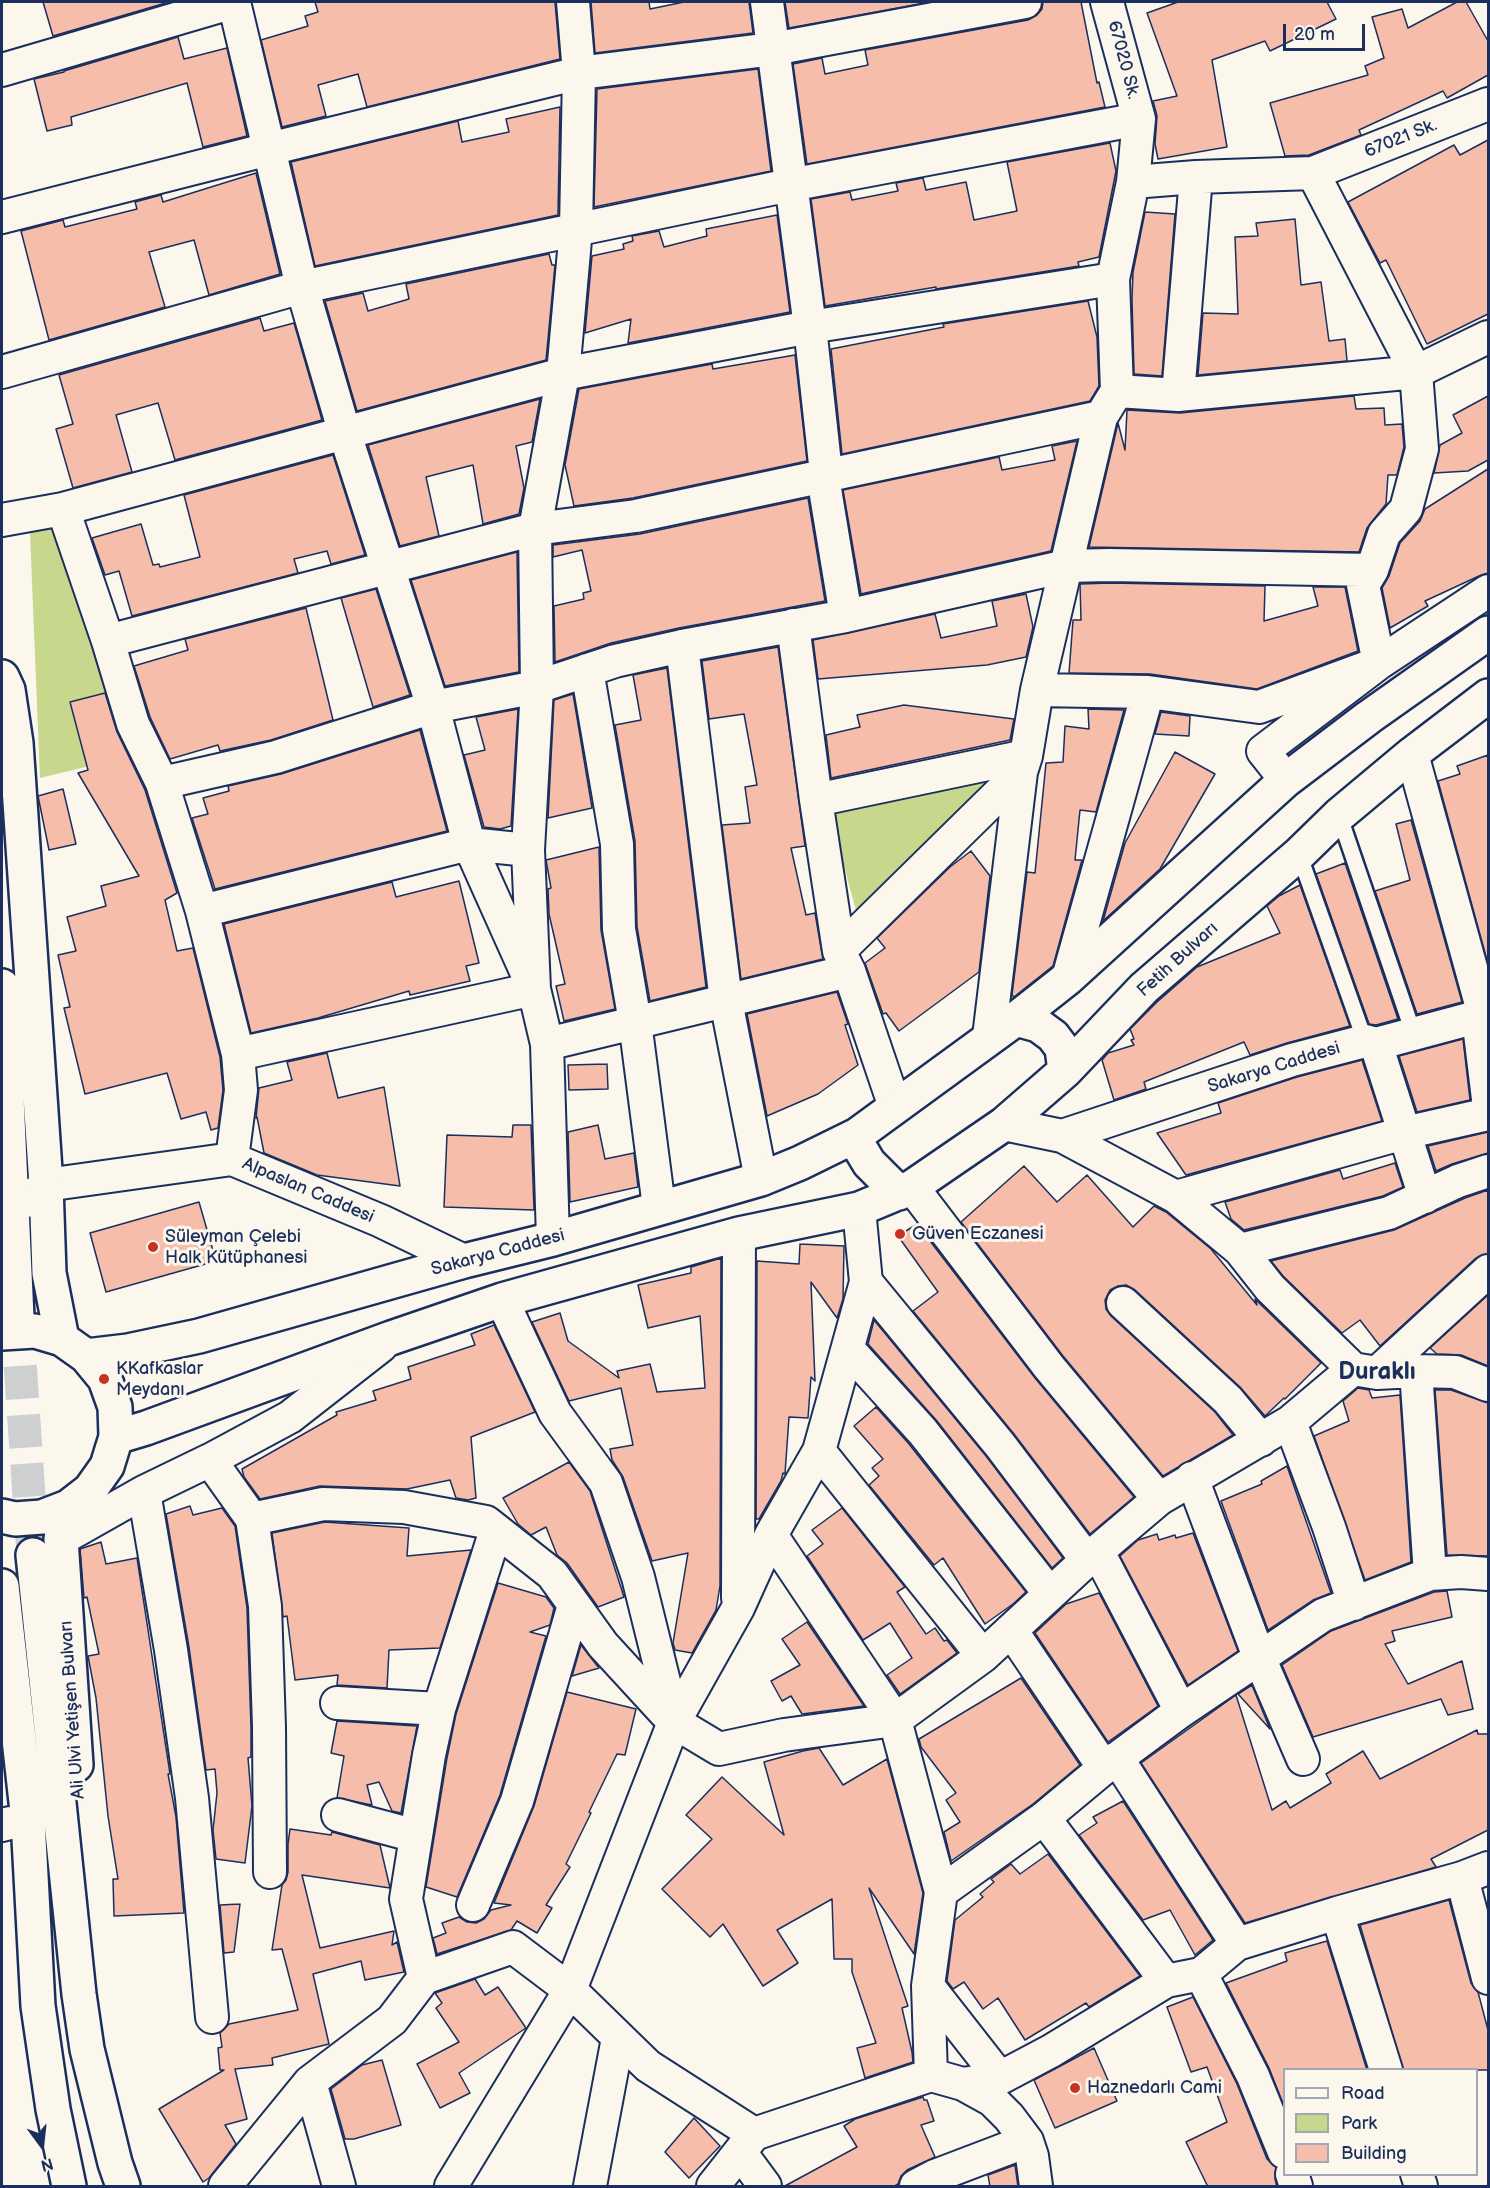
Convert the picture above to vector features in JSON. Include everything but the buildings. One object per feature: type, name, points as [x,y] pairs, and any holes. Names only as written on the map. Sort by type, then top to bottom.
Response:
[{"type":"main road","points":[[895,1107],[1068,978],[1286,780],[1369,717],[1488,633]]},
{"type":"main road","points":[[2,677],[8,690],[16,743],[46,1185],[49,1273],[74,1347]]},
{"type":"main road","name":"Fetih Bulvarı","points":[[859,1209],[905,1190],[1004,1124],[1065,1071],[1144,988],[1299,854],[1339,815],[1412,754],[1488,696]]},
{"type":"main road","points":[[2,986],[12,1214],[9,1325],[35,1331],[74,1347],[105,1379],[115,1407],[116,1437],[107,1466],[90,1490],[68,1507],[42,1517],[15,1519],[2,1516]]},
{"type":"main road","points":[[1016,1019],[1038,1025],[1053,1035],[1062,1048],[1065,1071]]},
{"type":"main road","name":"Sakarya Caddesi","points":[[74,1347],[128,1351],[198,1336],[464,1261],[553,1239],[760,1179],[800,1163],[857,1135],[895,1107]]},
{"type":"main road","points":[[857,1135],[860,1148],[869,1163],[905,1190]]},
{"type":"main road","points":[[116,1437],[502,1300],[739,1234],[859,1209]]},
{"type":"main road","name":"Ali Ulvi Yetişen Bulvarı","points":[[68,1507],[61,1539],[83,1858],[70,1912]]},
{"type":"main road","name":"Ali Ulvi Yetişen Bulvarı","points":[[33,1555],[70,1912],[87,2049],[123,2187]]},
{"type":"main road","points":[[2,1586],[28,1820],[38,2006],[69,2187]]},
{"type":"main road","points":[[2,1758],[6,1824],[34,1920]]},
{"type":"street","points":[[2,70],[234,2],[302,287],[345,434],[432,707],[469,844],[534,989]]},
{"type":"street","points":[[553,1239],[547,1044],[534,989],[528,850],[537,687],[535,529],[563,374],[576,229],[579,73],[573,2]]},
{"type":"street","points":[[766,2],[810,327],[825,464],[823,477],[846,616]]},
{"type":"street","points":[[2,217],[579,73],[773,48],[1025,2]]},
{"type":"street","name":"67020 Sk.","points":[[1107,2],[1139,119]]},
{"type":"street","name":"67021 Sk.","points":[[1133,182],[1196,177],[1313,173],[1488,104]]},
{"type":"street","points":[[2,372],[302,287],[790,185],[1139,119],[1133,182],[1113,279],[1117,391],[1101,417],[1037,690],[1023,764],[989,1037]]},
{"type":"street","points":[[1313,173],[1416,372],[1422,449],[1406,509],[1384,534],[1372,570],[1363,585],[1379,663]]},
{"type":"street","points":[[1178,395],[1196,177]]},
{"type":"street","points":[[2,520],[63,509],[563,374],[810,327],[1113,279]]},
{"type":"street","points":[[1117,391],[1178,395],[1416,372],[1488,336]]},
{"type":"street","points":[[108,641],[535,529],[636,516],[1101,417]]},
{"type":"street","points":[[63,509],[134,724],[162,783],[202,911],[238,1054],[241,1090],[232,1159]]},
{"type":"street","points":[[162,783],[276,758],[432,707],[537,687],[586,670],[682,646],[846,616],[1066,566],[1372,570]]},
{"type":"street","points":[[1286,780],[1263,751],[1379,663],[1488,591]]},
{"type":"street","points":[[793,626],[816,800],[844,961],[895,1107]]},
{"type":"street","points":[[682,646],[726,1001],[760,1179]]},
{"type":"street","points":[[1037,690],[1148,692],[1259,707],[1379,663]]},
{"type":"street","points":[[586,670],[616,844],[619,929],[635,1022],[659,1207]]},
{"type":"street","points":[[1068,978],[1148,692]]},
{"type":"street","points":[[1412,754],[1484,1015],[1488,1099]]},
{"type":"street","points":[[816,800],[1023,764]]},
{"type":"street","points":[[547,1044],[726,1001],[844,961],[1023,764]]},
{"type":"street","points":[[202,911],[469,844],[528,850]]},
{"type":"street","points":[[238,1054],[534,989]]},
{"type":"street","name":"Sakarya Caddesi","points":[[1062,1136],[1292,1060],[1484,1015]]},
{"type":"street","points":[[1370,1042],[1425,1197]]},
{"type":"street","points":[[1176,1197],[1404,1133],[1488,1114]]},
{"type":"street","points":[[1004,1124],[1062,1136],[1176,1197],[1240,1250],[1270,1288],[1365,1371],[1455,1372],[1488,1385]]},
{"type":"street","name":"Alpaslan Caddesi","points":[[46,1185],[232,1159],[381,1221],[464,1261]]},
{"type":"street","points":[[1240,1250],[1389,1213],[1458,1181],[1488,1171]]},
{"type":"street","points":[[12,1214],[46,1185]]},
{"type":"street","points":[[905,1190],[1159,1499]]},
{"type":"street","points":[[451,2187],[570,1990],[674,1722],[738,1608],[771,1535],[819,1451],[866,1282],[859,1209]]},
{"type":"street","points":[[738,1608],[739,1234]]},
{"type":"street","points":[[252,1519],[323,1504],[404,1507],[486,1522],[552,1574],[603,1646],[674,1722],[720,1749],[784,1735],[895,1720],[983,1656],[1092,1556],[1159,1499],[1290,1422],[1365,1371],[1488,1271]]},
{"type":"street","points":[[866,1282],[1092,1556],[1181,1711]]},
{"type":"street","points":[[502,1300],[555,1413],[606,1483],[638,1577],[674,1722]]},
{"type":"street","points":[[1122,1304],[1228,1400],[1260,1440]]},
{"type":"street","points":[[61,1539],[144,1492],[290,1417],[391,1338]]},
{"type":"street","points":[[848,1349],[923,1432],[1050,1594]]},
{"type":"street","points":[[1416,1371],[1430,1574]]},
{"type":"street","points":[[1290,1422],[1329,1527],[1354,1604]]},
{"type":"street","points":[[819,1451],[983,1656]]},
{"type":"street","points":[[210,1460],[252,1519],[265,1606],[270,1872]]},
{"type":"street","points":[[1192,1478],[1259,1657],[1303,1759]]},
{"type":"street","points":[[144,1492],[171,1650],[192,1798],[212,2017]]},
{"type":"street","points":[[424,1978],[406,1899],[429,1755],[439,1709],[496,1530]]},
{"type":"street","points":[[771,1535],[895,1720],[941,1892],[928,1986],[931,2075]]},
{"type":"street","points":[[941,1892],[1044,1818],[1110,1763],[1181,1711],[1323,1615],[1430,1574],[1488,1574]]},
{"type":"street","points":[[473,1905],[517,1801],[574,1605]]},
{"type":"street","points":[[1011,1630],[1110,1763],[1237,1944]]},
{"type":"street","points":[[337,1703],[439,1709]]},
{"type":"street","points":[[338,1815],[416,1836]]},
{"type":"street","points":[[1044,1818],[1166,1981]]},
{"type":"street","points":[[963,2084],[1000,2078],[1051,2051],[1166,1981],[1201,1974],[1237,1944],[1475,1873],[1488,1978]]},
{"type":"street","points":[[1337,1913],[1385,2068]]},
{"type":"street","points":[[225,2187],[310,2082],[392,2019],[424,1978],[513,1947],[570,1990],[648,2066],[747,2143],[765,2187]]},
{"type":"street","points":[[1201,1974],[1253,2076],[1283,2150]]},
{"type":"street","points":[[928,1986],[1000,2078]]},
{"type":"street","points":[[590,2187],[618,2038]]},
{"type":"street","points":[[713,2187],[747,2143],[931,2075],[963,2084],[992,2100],[1009,2117],[1027,2141],[1032,2156],[1036,2187]]},
{"type":"street","points":[[310,2082],[339,2187]]},
{"type":"street","points":[[916,2187],[935,2175],[1027,2141]]},
{"type":"lane","points":[[1339,815],[1413,1032]]},
{"type":"lane","points":[[1299,854],[1370,1042]]},
{"type":"green space","points":[[43,524],[56,526],[131,756],[40,778],[30,533]]},
{"type":"green space","points":[[992,766],[966,815],[858,918],[830,814]]},
{"type":"tunnel","points":[[17,1317],[33,1555]]},
{"type":"place","name":"Güven Eczanesi","points":[[900,1234]]},
{"type":"place","name":"Süleyman Çelebi Halk Kütüphanesi","points":[[153,1247]]},
{"type":"place","name":"KKafkaslar Meydanı","points":[[104,1379]]},
{"type":"place","name":"Haznedarlı Cami","points":[[1075,2088]]},
{"type":"district","name":"Duraklı","points":[[1377,1373]]}]
